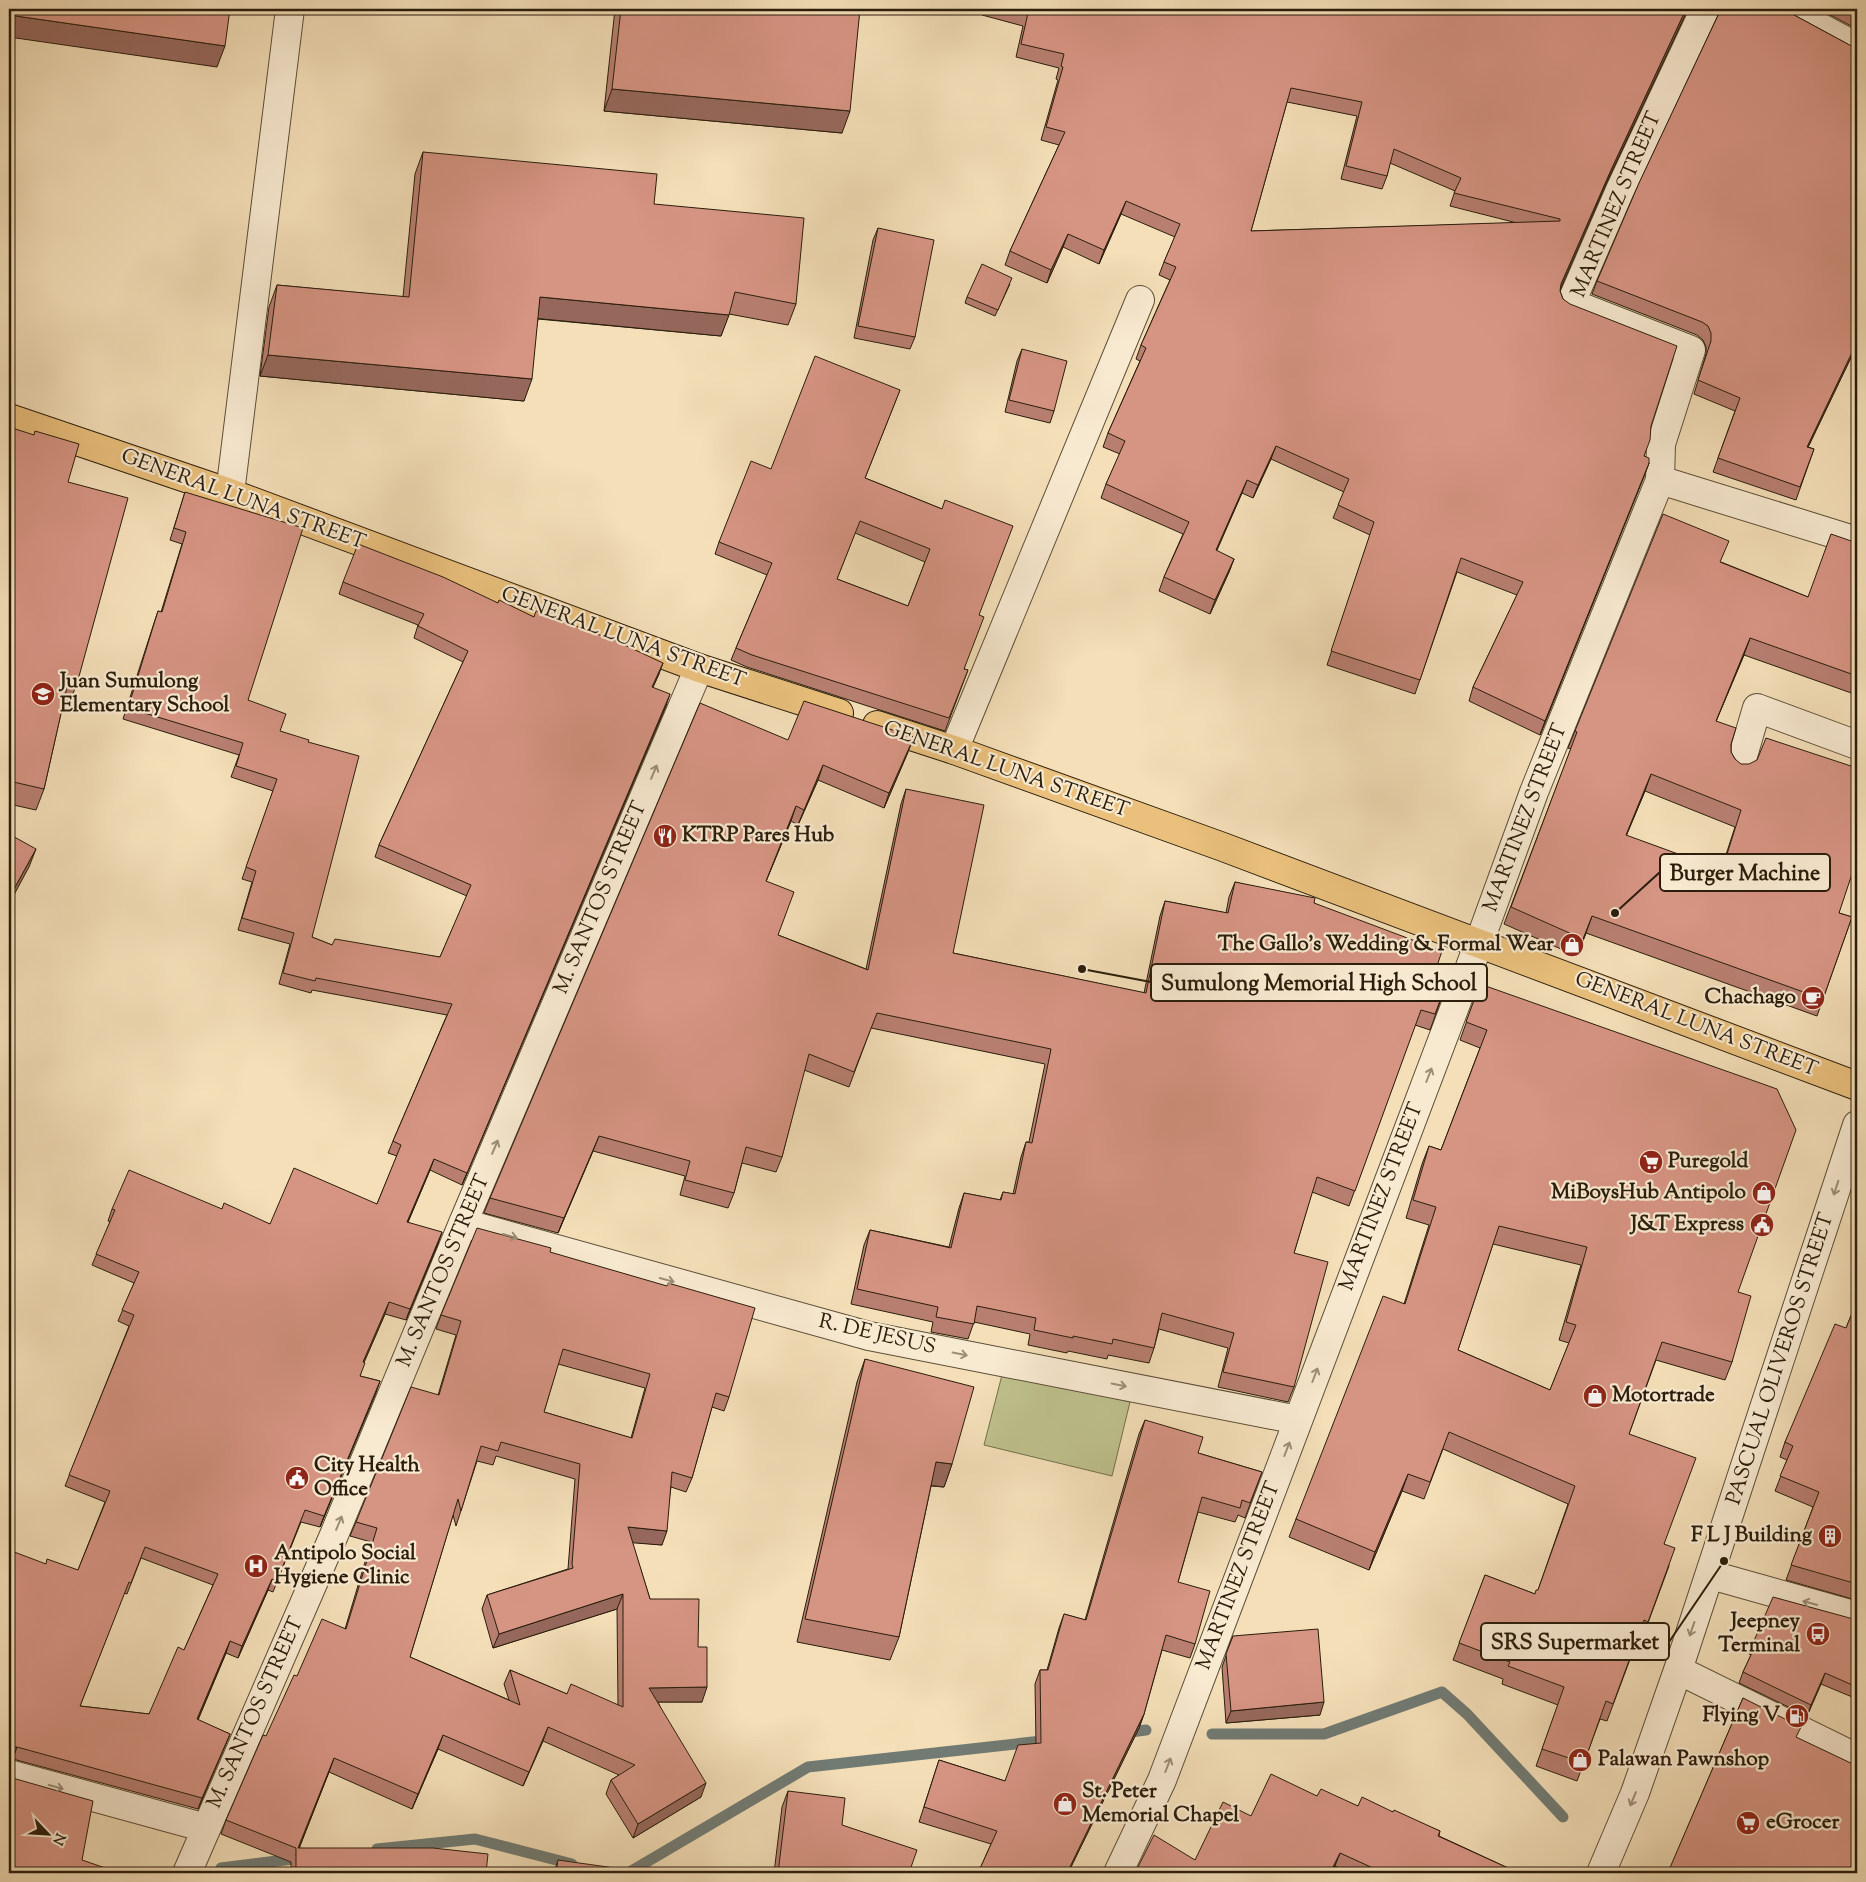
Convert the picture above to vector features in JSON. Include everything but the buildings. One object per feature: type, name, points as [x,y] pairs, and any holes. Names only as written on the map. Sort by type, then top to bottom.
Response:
[{"type":"main road","name":"GENERAL LUNA STREET","points":[[9,418],[230,493],[698,668],[954,750],[1206,841],[1857,1086]]},
{"type":"street","points":[[230,493],[290,9]]},
{"type":"street","name":"MARTINEZ STREET","points":[[1118,1873],[1162,1780],[1479,943],[1534,792],[1660,480],[1662,444],[1691,350],[1571,303],[1620,190],[1705,9]]},
{"type":"street","points":[[1786,9],[1857,47]]},
{"type":"street","points":[[954,750],[1140,300]]},
{"type":"street","points":[[1660,480],[1857,541]]},
{"type":"street","name":"M. SANTOS STREET","points":[[187,1873],[334,1535],[463,1223],[698,668]]},
{"type":"street","points":[[1740,766],[1757,708],[1857,744]]},
{"type":"street","name":"PASCUAL OLIVEROS STREET","points":[[1600,1873],[1635,1793],[1678,1670],[1857,1125]]},
{"type":"street","name":"R. DE JESUS","points":[[463,1223],[869,1336],[1298,1420]]},
{"type":"street","points":[[1710,1575],[1857,1616]]},
{"type":"street","points":[[1678,1670],[1857,1758]]},
{"type":"street","points":[[9,1774],[206,1828]]},
{"type":"green space","points":[[1003,1371],[1130,1402],[1112,1476],[984,1445]]},
{"type":"waterway","points":[[1212,1734],[1324,1734],[1442,1692],[1467,1714],[1563,1817]]},
{"type":"waterway","points":[[1122,1733],[1146,1730]]},
{"type":"waterway","points":[[628,1873],[808,1767],[1051,1740]]},
{"type":"waterway","points":[[377,1849],[475,1839],[572,1864]]},
{"type":"waterway","points":[[221,1868],[301,1858]]},
{"type":"place","name":"Juan Sumulong Elementary School","points":[[43,694]]},
{"type":"place","name":"KTRP Pares Hub","points":[[665,836]]},
{"type":"place","name":"Burger Machine","points":[[1615,913]]},
{"type":"place","name":"The Gallo's Wedding & Formal Wear","points":[[1572,945]]},
{"type":"place","name":"Sumulong Memorial High School","points":[[1082,969]]},
{"type":"place","name":"Chachago","points":[[1813,998]]},
{"type":"place","name":"Puregold","points":[[1651,1162]]},
{"type":"place","name":"MiBoysHub Antipolo","points":[[1764,1193]]},
{"type":"place","name":"J&T Express","points":[[1762,1225]]},
{"type":"place","name":"Motortrade","points":[[1595,1396]]},
{"type":"place","name":"City Health Office","points":[[297,1478]]},
{"type":"place","name":"F L J Building","points":[[1830,1536]]},
{"type":"place","name":"SRS Supermarket","points":[[1724,1561]]},
{"type":"place","name":"Antipolo Social Hygiene Clinic","points":[[256,1566]]},
{"type":"place","name":"Jeepney Terminal","points":[[1818,1634]]},
{"type":"place","name":"Flying V","points":[[1797,1716]]},
{"type":"place","name":"Palawan Pawnshop","points":[[1580,1760]]},
{"type":"place","name":"St. Peter Memorial Chapel","points":[[1065,1804]]},
{"type":"place","name":"eGrocer","points":[[1748,1823]]}]
